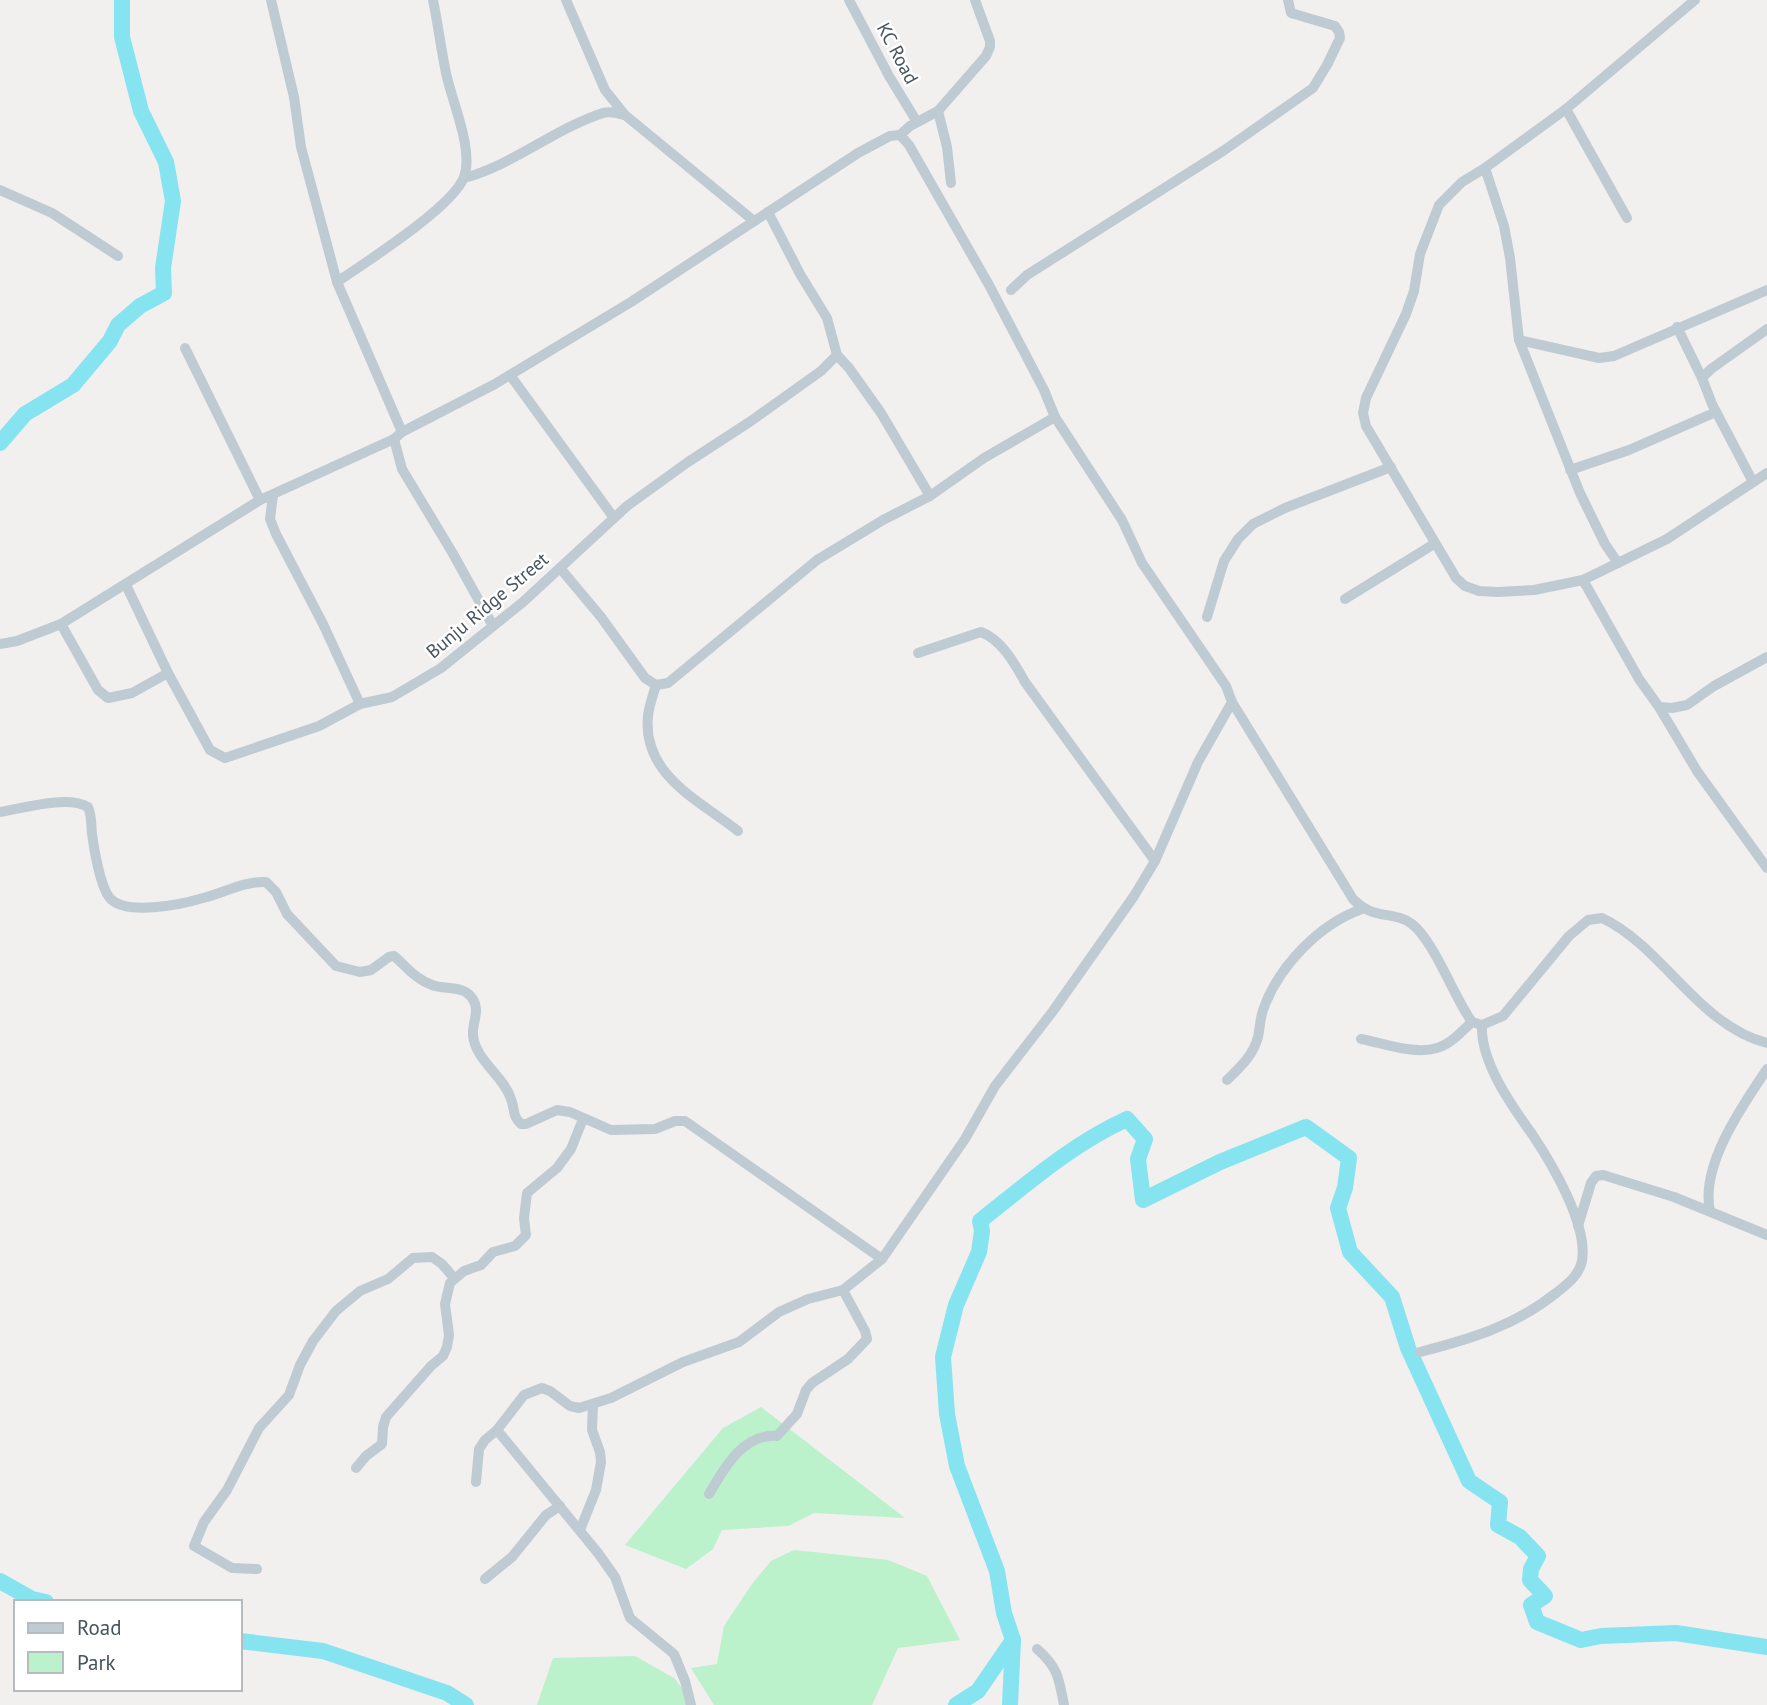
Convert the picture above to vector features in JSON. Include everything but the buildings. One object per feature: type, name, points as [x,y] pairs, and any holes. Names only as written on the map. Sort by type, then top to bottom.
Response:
[{"type":"street","points":[[271,0],[294,97],[301,147],[337,282],[398,436],[402,469],[492,626]]},
{"type":"street","points":[[337,282],[435,211],[456,191],[464,178],[467,163],[463,139],[446,72],[433,0]]},
{"type":"street","points":[[566,0],[606,90],[625,115],[754,221]]},
{"type":"street","name":"KC Road","points":[[849,0],[916,122]]},
{"type":"street","points":[[0,644],[17,641],[61,624],[260,499],[274,495],[398,436],[510,375],[631,302],[858,153],[890,136],[900,135],[916,122],[938,111],[990,47],[975,0]]},
{"type":"street","points":[[1011,290],[1027,275],[1223,151],[1314,88],[1328,65],[1339,32],[1335,26],[1291,13],[1287,0]]},
{"type":"street","points":[[1695,0],[1566,109],[1462,182],[1439,205],[1420,254],[1414,291],[1406,314],[1366,398],[1363,413],[1366,426],[1456,578],[1465,586],[1479,591],[1534,590],[1583,580],[1667,539],[1767,473]]},
{"type":"street","points":[[1566,109],[1627,218]]},
{"type":"street","points":[[938,111],[947,147],[951,183]]},
{"type":"street","points":[[464,178],[487,172],[526,149],[605,112],[625,115]]},
{"type":"street","points":[[900,135],[909,145],[989,285],[1044,390],[1055,417],[1122,520],[1142,563],[1226,687],[1232,702],[1334,870],[1363,909],[1403,919],[1413,925],[1477,1023],[1484,1051],[1517,1114],[1562,1186],[1582,1243],[1582,1262],[1576,1275],[1536,1309],[1503,1327],[1473,1339],[1420,1352]]},
{"type":"street","points":[[1485,168],[1504,226],[1519,340],[1593,523],[1619,563]]},
{"type":"street","points":[[0,190],[52,213],[118,256]]},
{"type":"street","points":[[768,212],[800,274],[827,318],[837,355],[881,413],[930,496]]},
{"type":"street","points":[[1519,340],[1608,358],[1767,290]]},
{"type":"street","points":[[1677,327],[1716,412],[1753,482]]},
{"type":"street","points":[[1702,378],[1767,329]]},
{"type":"street","points":[[185,348],[260,499]]},
{"type":"street","name":"Bunju Ridge Street","points":[[125,585],[210,750],[225,758],[319,726],[360,704],[392,697],[441,668],[511,613],[614,518],[656,484],[751,421],[821,371],[837,355]]},
{"type":"street","points":[[510,375],[614,518]]},
{"type":"street","points":[[1570,470],[1629,450],[1716,412]]},
{"type":"street","points":[[560,568],[601,617],[646,678],[656,685],[668,683],[817,560],[883,520],[930,496],[984,457],[1055,417]]},
{"type":"street","points":[[1207,617],[1224,561],[1238,539],[1253,524],[1391,467]]},
{"type":"street","points":[[274,495],[270,519],[276,534],[323,624],[360,704]]},
{"type":"street","points":[[1345,599],[1434,544]]},
{"type":"street","points":[[1583,580],[1639,679],[1697,771],[1767,867]]},
{"type":"street","points":[[61,624],[98,690],[108,698],[132,693],[168,673]]},
{"type":"street","points":[[918,653],[981,632],[997,643],[1015,663],[1025,682],[1155,861]]},
{"type":"street","points":[[1659,707],[1687,705],[1714,686],[1767,657]]},
{"type":"street","points":[[656,685],[648,717],[656,757],[676,786],[738,831]]},
{"type":"street","points":[[476,1482],[479,1449],[524,1395],[542,1388],[570,1406],[579,1408],[611,1398],[683,1362],[739,1342],[779,1312],[808,1299],[843,1290],[882,1258],[965,1139],[995,1086],[1060,1001],[1134,896],[1155,861],[1198,762],[1232,702]]},
{"type":"street","points":[[0,812],[59,802],[80,802],[88,807],[94,847],[109,897],[118,904],[144,909],[202,899],[255,882],[266,882],[276,892],[287,914],[336,966],[353,971],[371,970],[394,956],[421,980],[469,994],[476,1007],[473,1036],[477,1049],[511,1098],[514,1116],[521,1124],[557,1110],[570,1112],[611,1129],[654,1129],[675,1121],[685,1121],[882,1258]]},
{"type":"street","points":[[1227,1080],[1254,1050],[1263,1010],[1285,970],[1320,932],[1348,914],[1363,909]]},
{"type":"street","points":[[1361,1039],[1429,1050],[1439,1048],[1477,1023],[1503,1016],[1569,936],[1588,920],[1602,918],[1631,938],[1721,1019],[1743,1035],[1767,1043]]},
{"type":"street","points":[[1710,1211],[1707,1198],[1709,1184],[1721,1147],[1767,1069]]},
{"type":"street","points":[[356,1468],[382,1444],[386,1417],[443,1356],[449,1335],[445,1304],[447,1290],[454,1278],[481,1265],[493,1252],[515,1246],[526,1235],[524,1218],[527,1193],[556,1168],[571,1149],[583,1119]]},
{"type":"street","points":[[1578,1226],[1591,1183],[1596,1176],[1603,1175],[1623,1179],[1767,1235]]},
{"type":"street","points":[[257,1569],[232,1567],[194,1546],[204,1522],[227,1490],[259,1428],[289,1395],[300,1365],[313,1341],[336,1311],[360,1291],[388,1279],[413,1258],[432,1258],[442,1264],[454,1278]]},
{"type":"street","points":[[709,1494],[737,1453],[760,1437],[777,1436],[797,1414],[806,1390],[812,1383],[848,1359],[867,1339],[866,1331],[843,1290]]},
{"type":"street","points":[[580,1530],[596,1490],[601,1462],[592,1430],[593,1404]]},
{"type":"street","points":[[497,1430],[580,1530],[615,1577],[630,1618],[674,1654],[691,1705]]},
{"type":"street","points":[[485,1579],[512,1557],[546,1515],[560,1506]]},
{"type":"street","points":[[1037,1649],[1050,1660],[1058,1674],[1064,1705]]},
{"type":"green space","points":[[761,1407],[905,1518],[814,1513],[788,1526],[722,1530],[713,1549],[686,1569],[625,1545],[723,1428]]},
{"type":"green space","points":[[794,1550],[888,1560],[927,1576],[960,1640],[898,1648],[872,1705],[714,1705],[691,1668],[717,1664],[724,1626],[752,1584],[771,1561]]},
{"type":"green space","points":[[635,1656],[674,1678],[695,1705],[537,1705],[553,1658]]},
{"type":"waterway","points":[[0,443],[25,414],[73,385],[110,341],[118,325],[140,306],[164,293],[163,268],[173,201],[166,162],[141,111],[122,37],[122,0]]},
{"type":"waterway","points":[[1010,1705],[1013,1640],[1004,1613],[997,1571],[957,1466],[947,1414],[943,1357],[956,1305],[979,1252],[982,1231],[980,1221],[1087,1140],[1127,1119],[1145,1139],[1138,1159],[1143,1200],[1220,1162],[1306,1127],[1349,1158],[1345,1188],[1338,1208],[1350,1252],[1392,1297],[1408,1348],[1469,1481],[1500,1502],[1498,1525],[1520,1537],[1538,1556],[1531,1569],[1530,1580],[1545,1596],[1531,1605],[1537,1622],[1581,1640],[1601,1636],[1676,1633],[1767,1647]]},
{"type":"waterway","points":[[0,1581],[37,1600]]},
{"type":"waterway","points":[[956,1705],[978,1691],[1013,1640]]},
{"type":"waterway","points":[[242,1641],[323,1651],[447,1693],[466,1705]]}]
